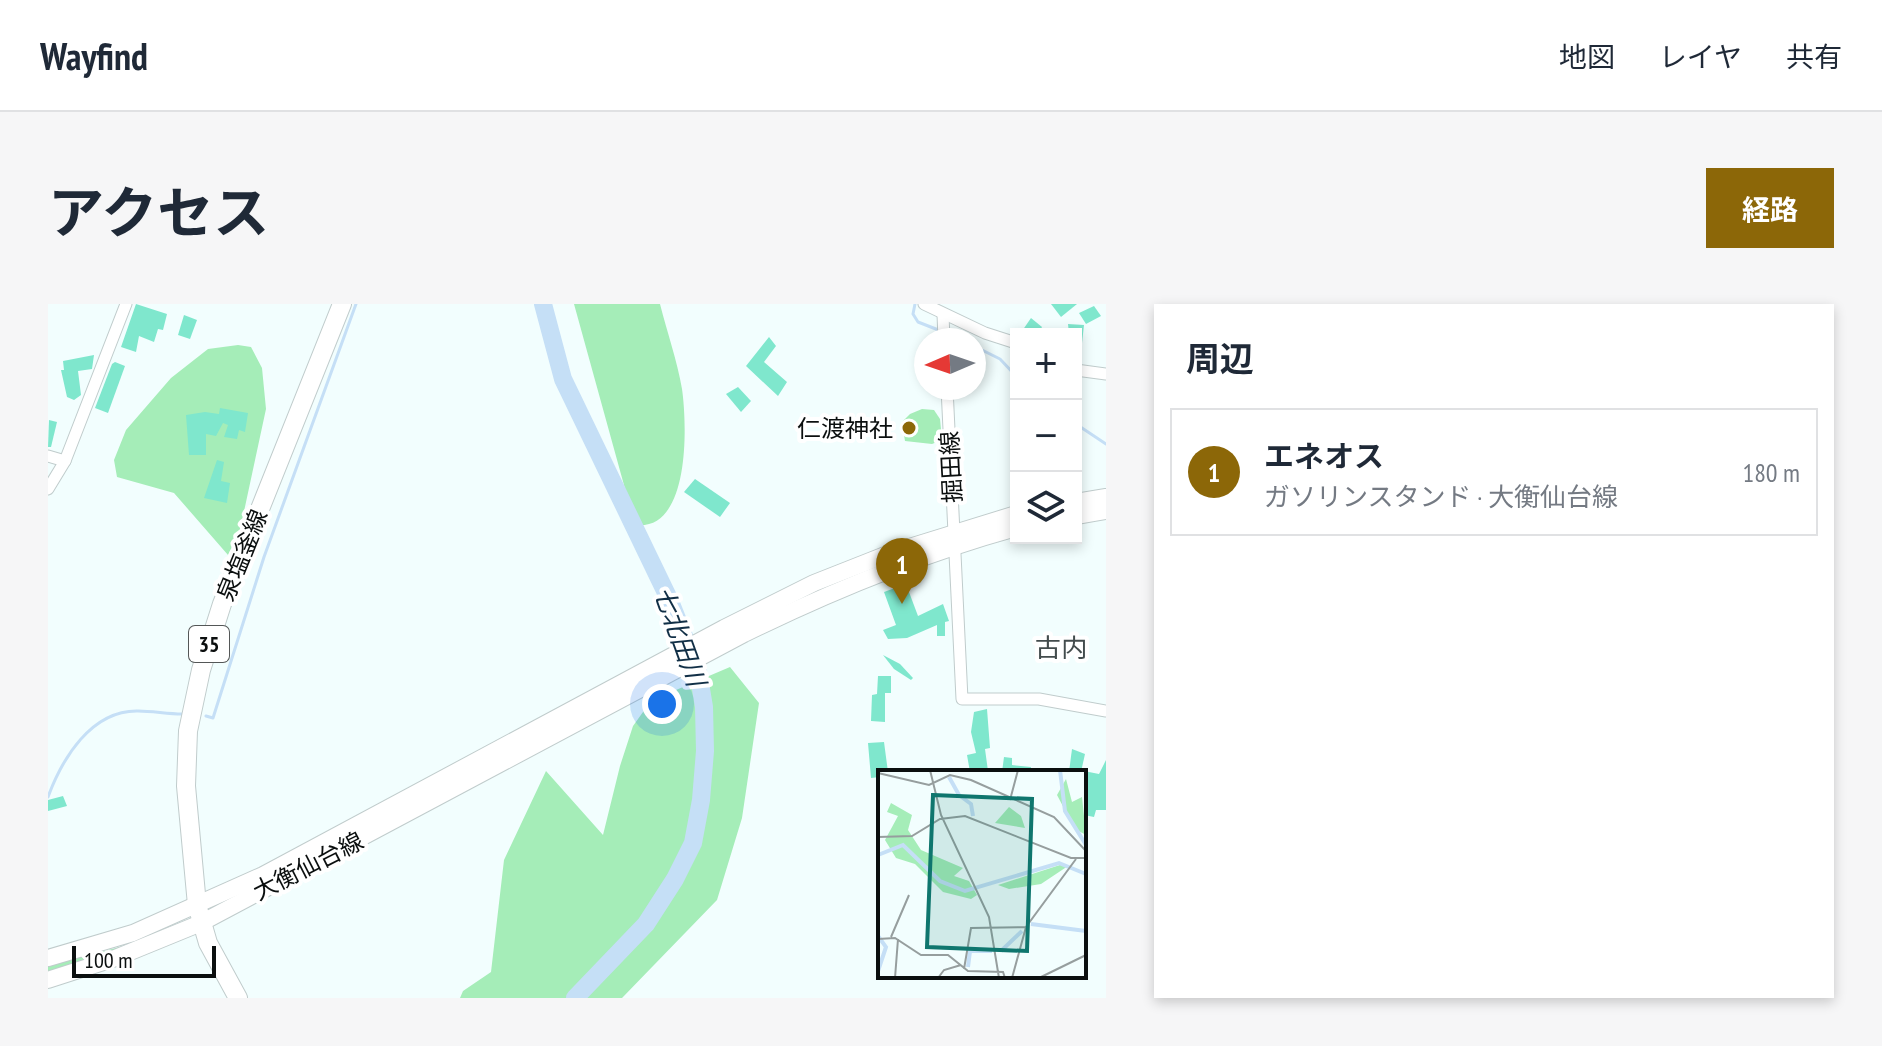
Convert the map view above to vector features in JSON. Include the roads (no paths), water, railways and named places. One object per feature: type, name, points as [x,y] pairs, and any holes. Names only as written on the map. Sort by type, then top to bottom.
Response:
[{"type":"main road","name":"泉塩釜線","points":[[238,998],[208,943],[199,914],[185,764],[188,731],[201,670],[222,604],[342,304]]},
{"type":"main road","points":[[1082,501],[1106,497]]},
{"type":"main road","points":[[1082,515],[1106,511]]},
{"type":"main road","points":[[954,539],[1010,516]]},
{"type":"main road","points":[[954,539],[1010,529]]},
{"type":"main road","name":"大衡仙台線","points":[[48,980],[113,959],[364,823],[734,631],[781,598],[850,568],[954,539]]},
{"type":"main road","name":"大衡仙台線","points":[[48,958],[199,914]]},
{"type":"street","points":[[48,489],[65,461],[126,304]]},
{"type":"street","points":[[924,304],[943,320],[1010,341]]},
{"type":"street","points":[[943,320],[943,328]]},
{"type":"street","points":[[1082,371],[1106,374]]},
{"type":"street","name":"掘田線","points":[[948,400],[962,699],[1039,699],[1106,711]]},
{"type":"street","points":[[48,456],[65,461]]},
{"type":"waterway","points":[[206,716],[213,718],[264,557],[356,304]]},
{"type":"waterway","name":"七北田川","points":[[543,304],[563,379],[670,601],[698,671],[704,707],[705,751],[693,843],[675,879],[646,924],[575,998]]},
{"type":"waterway","points":[[915,304],[913,314],[918,322],[933,328]]},
{"type":"waterway","points":[[986,352],[1000,359],[1010,370]]},
{"type":"waterway","points":[[1082,428],[1106,444]]},
{"type":"waterway","points":[[48,797],[70,753],[81,739],[106,719],[138,711],[182,714]]},
{"type":"place","name":"仁渡神社","points":[[909,428]]},
{"type":"place","name":"エネオス","points":[[902,604]]},
{"type":"district","name":"古内","points":[[1061,647]]}]
